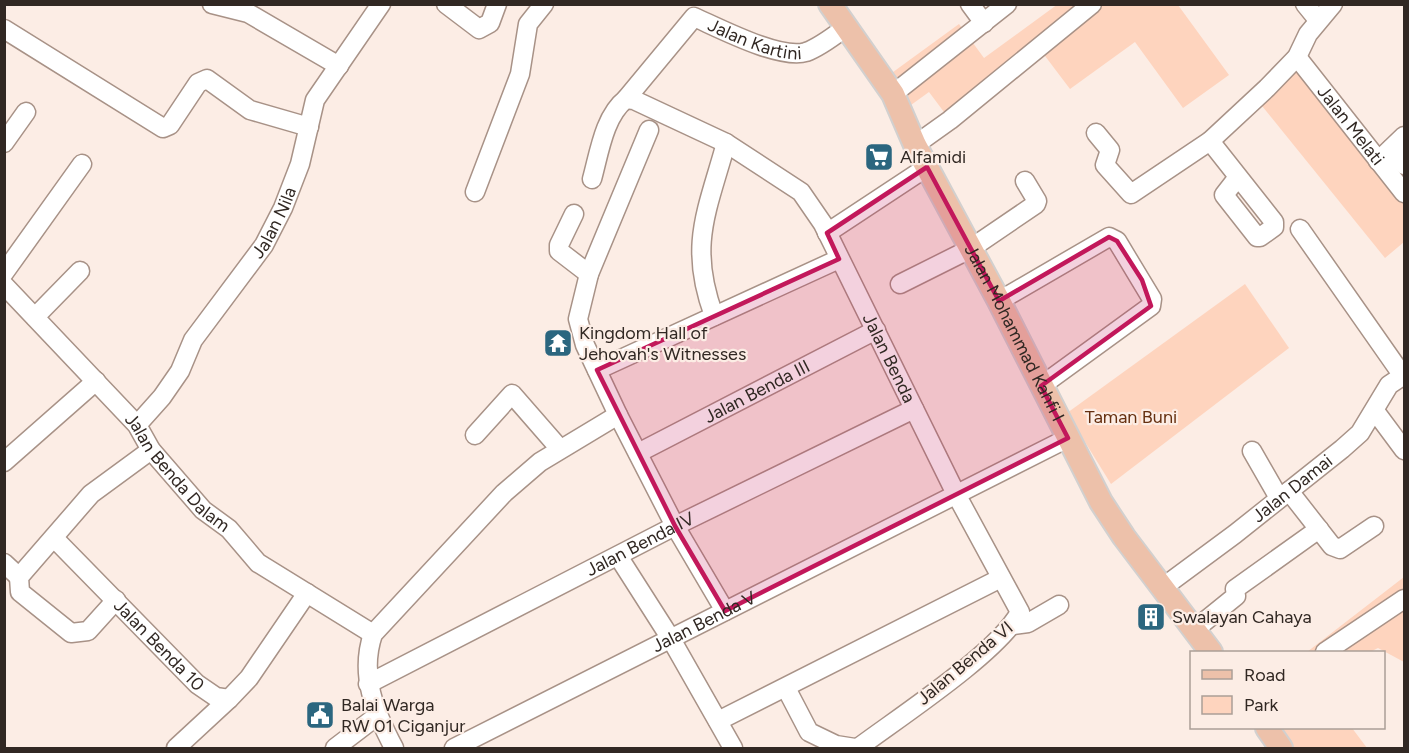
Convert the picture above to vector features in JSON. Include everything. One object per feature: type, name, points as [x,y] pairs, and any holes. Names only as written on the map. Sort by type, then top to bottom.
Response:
[{"type":"main road","name":"Jalan Mohammad Kahfi I","points":[[830,4],[893,94],[915,145],[999,301],[1101,502],[1210,651]]},
{"type":"main road","points":[[1268,729],[1281,748]]},
{"type":"street","points":[[212,4],[248,13],[339,66]]},
{"type":"street","name":"Jalan Nila","points":[[137,425],[162,397],[180,371],[193,340],[264,245],[283,208],[300,164],[315,100],[381,4]]},
{"type":"street","points":[[446,4],[479,29],[490,22],[497,4]]},
{"type":"street","points":[[475,192],[520,74],[528,24],[544,4]]},
{"type":"street","points":[[970,4],[984,23]]},
{"type":"street","points":[[893,94],[1007,4]]},
{"type":"street","points":[[915,145],[950,120],[1092,4]]},
{"type":"street","points":[[1305,4],[1318,20]]},
{"type":"street","points":[[1096,133],[1110,150],[1105,165],[1131,194],[1210,141],[1297,57],[1318,20],[1333,4]]},
{"type":"street","name":"Jalan Kartini","points":[[626,99],[694,17],[756,44],[795,52],[805,52],[846,27]]},
{"type":"street","points":[[4,29],[163,128],[171,125],[198,84],[207,79],[250,110],[309,127]]},
{"type":"street","name":"Jalan Melati","points":[[1297,57],[1391,149],[1404,193]]},
{"type":"street","points":[[592,179],[605,132],[620,104],[626,99]]},
{"type":"street","name":"Jalan Benda","points":[[626,99],[658,109],[726,143],[801,192],[827,233],[956,495]]},
{"type":"street","points":[[4,143],[26,112]]},
{"type":"street","points":[[649,130],[589,273],[578,319],[585,345],[618,415],[675,526],[725,611]]},
{"type":"street","points":[[1210,141],[1238,177]]},
{"type":"street","points":[[714,316],[700,265],[700,235],[726,143]]},
{"type":"street","points":[[1391,149],[1404,165]]},
{"type":"street","points":[[4,273],[82,164]]},
{"type":"street","points":[[827,233],[927,167]]},
{"type":"street","points":[[900,284],[970,249],[1036,204],[1037,201],[1024,181]]},
{"type":"street","points":[[573,214],[559,245],[559,251],[589,273]]},
{"type":"street","points":[[1300,229],[1404,375]]},
{"type":"street","points":[[999,301],[1109,237],[1117,240],[1152,299],[1151,306],[1041,386]]},
{"type":"street","points":[[597,370],[838,259]]},
{"type":"street","points":[[35,317],[80,271]]},
{"type":"street","name":"Jalan Benda Dalam","points":[[8,296],[35,317],[96,381],[137,425],[152,450],[202,510],[229,529],[258,563],[373,634]]},
{"type":"street","name":"Jalan Benda III","points":[[638,453],[876,330]]},
{"type":"street","name":"Jalan Damai","points":[[1162,588],[1284,495],[1360,433],[1375,411],[1379,397],[1389,385],[1404,375]]},
{"type":"street","points":[[4,462],[96,381]]},
{"type":"street","points":[[475,435],[512,394],[560,449]]},
{"type":"street","name":"Jalan Benda IV","points":[[368,684],[675,526],[914,409]]},
{"type":"street","points":[[1375,411],[1404,450]]},
{"type":"street","points":[[394,748],[376,716],[368,684],[369,647],[373,634],[504,493],[540,462],[618,415]]},
{"type":"street","points":[[956,495],[1068,438]]},
{"type":"street","points":[[19,577],[91,494],[152,450]]},
{"type":"street","points":[[1252,451],[1284,495],[1319,529],[1332,546],[1340,549],[1374,526]]},
{"type":"street","name":"Jalan Benda VI","points":[[786,688],[809,732],[836,745],[857,748],[970,663],[1013,625],[1020,612],[956,495]]},
{"type":"street","name":"Jalan Benda V","points":[[454,748],[956,495]]},
{"type":"street","points":[[1194,630],[1236,596],[1235,589],[1319,529]]},
{"type":"street","name":"Jalan Benda 10","points":[[54,538],[196,684],[216,697],[229,699]]},
{"type":"street","points":[[618,556],[671,639],[733,748]]},
{"type":"street","points":[[4,563],[19,577],[20,592],[71,633],[88,631],[116,600]]},
{"type":"street","points":[[718,721],[1001,578]]},
{"type":"street","points":[[176,748],[249,678],[307,593]]},
{"type":"street","points":[[1326,651],[1404,599]]},
{"type":"street","points":[[1013,625],[1028,622],[1059,605]]},
{"type":"street","points":[[335,748],[376,716]]},
{"type":"highlighted area","points":[[927,167],[999,301],[1109,237],[1117,241],[1142,280],[1151,306],[1041,386],[1068,438],[725,611],[675,526],[597,370],[839,259],[827,233]]},
{"type":"green space","points":[[1058,4],[1178,5],[1229,75],[1183,108],[1135,42],[1070,89],[1042,52],[950,120],[929,92],[911,105],[889,75],[959,24],[984,58]]},
{"type":"green space","points":[[1303,65],[1404,190],[1404,242],[1385,258],[1258,101]]},
{"type":"green space","name":"Taman Buni","points":[[1245,284],[1289,348],[1111,484],[1067,413]]},
{"type":"green space","points":[[1404,577],[1404,662],[1378,648],[1372,651],[1308,651]]},
{"type":"green space","points":[[1276,729],[1353,729],[1367,748],[1289,748]]},
{"type":"place","name":"Alfamidi","points":[[879,157]]},
{"type":"place","name":"Kingdom Hall of Jehovah's Witnesses","points":[[558,343]]},
{"type":"place","name":"Swalayan Cahaya","points":[[1151,617]]},
{"type":"place","name":"Balai Warga RW 01 Ciganjur","points":[[320,715]]}]
